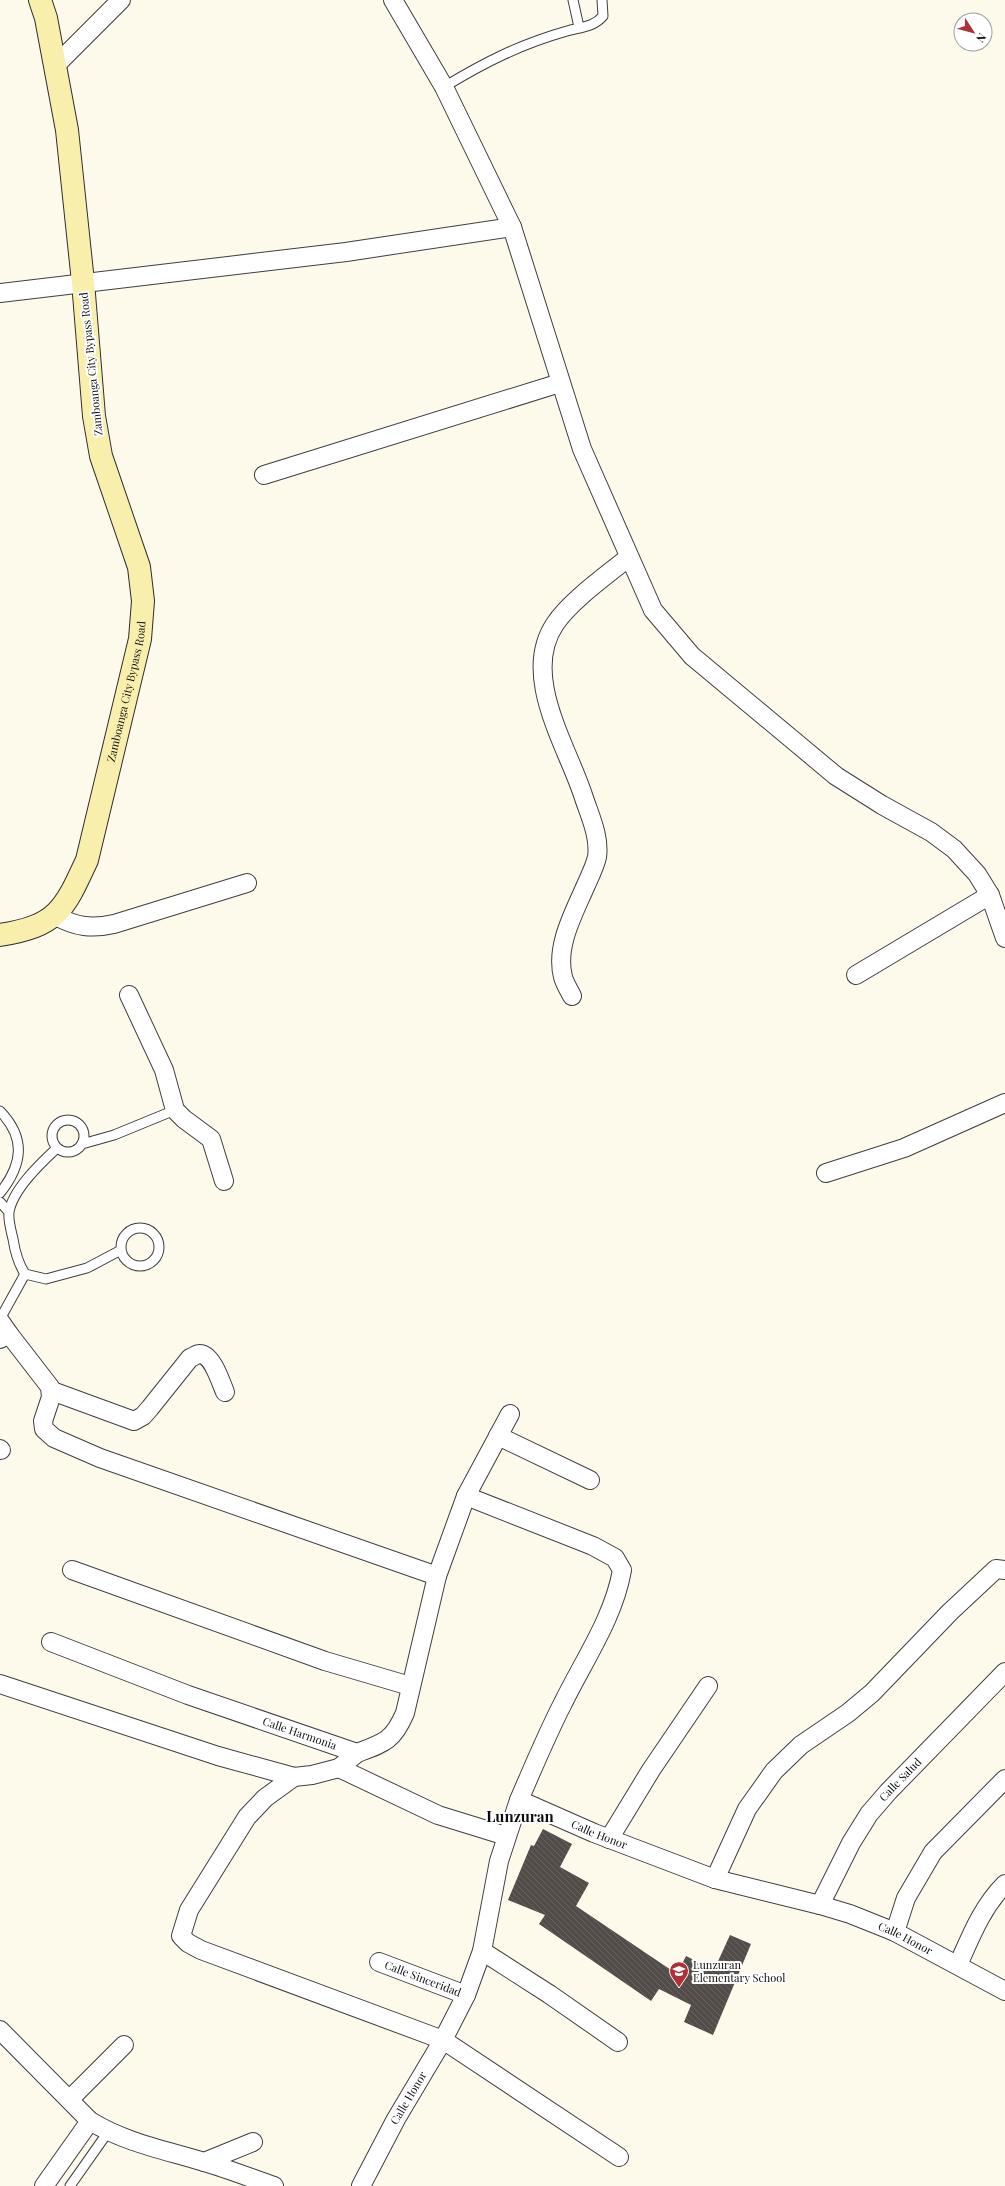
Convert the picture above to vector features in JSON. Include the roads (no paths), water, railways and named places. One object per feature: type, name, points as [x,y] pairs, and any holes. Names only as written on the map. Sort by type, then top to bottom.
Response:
[{"type":"main road","name":"Zamboanga City Bypass Road","points":[[0,935],[23,932],[43,924],[56,916],[77,883],[87,860],[140,639],[143,601],[138,567],[101,456],[94,416],[84,282],[67,130],[46,18],[40,0]]},
{"type":"street","points":[[55,66],[121,0]]},
{"type":"street","points":[[393,0],[444,87],[512,226],[582,449],[653,610],[692,656],[836,776],[882,805],[931,832],[954,849],[978,874],[990,895],[1005,938]]},
{"type":"street","points":[[0,293],[346,252],[512,226]]},
{"type":"street","points":[[264,475],[560,382]]},
{"type":"street","points":[[572,996],[563,978],[562,952],[568,926],[597,857],[597,844],[593,825],[576,774],[564,748],[544,691],[542,661],[547,640],[555,624],[566,611],[629,557]]},
{"type":"street","points":[[56,916],[81,927],[97,928],[247,883]]},
{"type":"street","points":[[856,975],[990,895]]},
{"type":"street","points":[[129,995],[164,1070],[175,1110],[184,1119],[211,1139],[224,1181]]},
{"type":"street","points":[[826,1173],[904,1148],[1005,1102]]},
{"type":"street","points":[[2,1328],[52,1391],[134,1421],[143,1416],[190,1358],[199,1354],[206,1355],[211,1360],[225,1392]]},
{"type":"street","points":[[52,1391],[43,1421],[44,1429],[54,1438],[72,1447],[437,1576]]},
{"type":"street","points":[[357,1753],[388,1740],[398,1730],[405,1713],[410,1686],[437,1576],[466,1496],[510,1414]]},
{"type":"street","points":[[498,1436],[590,1480]]},
{"type":"street","points":[[466,1496],[593,1546],[615,1558],[622,1570],[620,1584],[609,1614],[562,1705],[519,1800]]},
{"type":"street","points":[[715,1879],[747,1809],[774,1771],[801,1745],[848,1713],[872,1693],[950,1612],[996,1569],[1005,1570]]},
{"type":"street","points":[[72,1570],[325,1661],[410,1686]]},
{"type":"street","name":"Calle Harmonia","points":[[51,1642],[188,1695],[357,1753]]},
{"type":"street","name":"Calle Salud","points":[[820,1904],[851,1843],[869,1814],[888,1792],[1005,1672]]},
{"type":"street","points":[[0,1684],[218,1756],[294,1777],[312,1775],[338,1768]]},
{"type":"street","points":[[609,1839],[651,1770],[708,1686]]},
{"type":"street","name":"Calle Harmonia","points":[[357,1753],[338,1768],[438,1815],[506,1836]]},
{"type":"street","points":[[294,1777],[265,1798],[247,1817],[189,1910],[181,1936],[188,1943],[201,1950],[443,2040],[619,2158]]},
{"type":"street","points":[[895,1932],[906,1898],[933,1852],[1005,1778]]},
{"type":"street","name":"Calle Honor","points":[[361,2186],[396,2119],[443,2040],[466,1995],[482,1951],[506,1836],[519,1800],[609,1839],[715,1879],[820,1904],[850,1914],[895,1932],[1005,1991]]},
{"type":"street","points":[[958,1965],[981,1915],[995,1894],[1005,1884]]},
{"type":"street","points":[[482,1951],[549,1994],[618,2042]]},
{"type":"street","name":"Calle Sinceridad","points":[[379,1962],[466,1995]]},
{"type":"street","points":[[0,2030],[90,2121],[108,2132],[136,2143],[204,2162],[274,2186]]},
{"type":"street","points":[[70,2100],[124,2045]]},
{"type":"street","points":[[44,2186],[90,2121]]},
{"type":"street","points":[[204,2162],[253,2142]]},
{"type":"lane","points":[[572,0],[579,27]]},
{"type":"lane","points":[[444,87],[487,61],[510,50],[579,27],[594,25],[603,16],[602,0]]},
{"type":"lane","points":[[82,1144],[84,1136],[82,1129],[77,1123],[70,1120],[63,1121],[56,1125],[52,1139],[57,1148],[69,1152],[82,1144],[114,1135],[175,1110]]},
{"type":"lane","points":[[0,1111],[11,1122],[18,1142],[20,1156],[0,1193]]},
{"type":"lane","points":[[2,1328],[25,1274],[17,1257],[9,1222],[9,1212],[16,1196],[34,1170],[57,1148]]},
{"type":"lane","points":[[0,1202],[9,1212]]},
{"type":"lane","points":[[136,1228],[146,1229],[154,1234],[158,1243],[157,1253],[152,1261],[143,1265],[133,1265],[125,1259],[121,1250],[122,1241],[127,1232],[136,1228]]},
{"type":"lane","points":[[25,1274],[46,1279],[87,1268],[121,1250]]},
{"type":"lane","points":[[70,2186],[108,2132]]},
{"type":"place","name":"Lunzuran Elementary School","points":[[679,1988]]},
{"type":"district","name":"Lunzuran","points":[[520,1817]]}]
